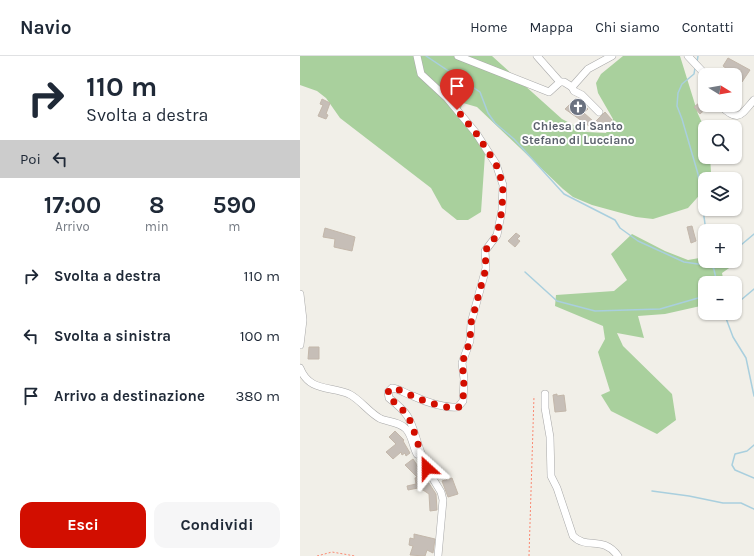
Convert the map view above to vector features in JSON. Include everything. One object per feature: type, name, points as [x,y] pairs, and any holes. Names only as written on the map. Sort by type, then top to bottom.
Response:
[{"type":"street","points":[[417,56],[421,74],[447,98],[476,133],[496,164],[503,185],[502,210],[497,235],[485,251],[486,268],[471,323],[470,341],[462,363],[464,379],[463,401],[458,408],[450,408],[413,397],[397,389],[392,388],[388,392],[389,398],[404,410],[412,422],[419,450],[427,468]]},
{"type":"street","points":[[458,56],[549,92],[560,82]]},
{"type":"street","points":[[537,56],[560,82],[572,87],[574,91],[582,95],[599,112]]},
{"type":"street","points":[[572,87],[588,69],[612,56]]},
{"type":"street","points":[[688,56],[699,68]]},
{"type":"street","points":[[728,112],[731,115],[741,115],[754,100]]},
{"type":"street","points":[[300,294],[304,320],[300,345]]},
{"type":"street","points":[[300,368],[302,373],[312,384],[320,388],[349,394],[380,418],[401,425],[406,429],[417,454],[441,492],[443,500],[438,556]]},
{"type":"street","points":[[545,394],[545,408],[550,437],[551,476],[557,488],[573,536],[577,540],[607,545],[613,549],[618,556]]},
{"type":"path","points":[[529,556],[534,396]]},
{"type":"path","points":[[317,556],[332,552],[355,556]]},
{"type":"green space","points":[[300,56],[492,56],[562,119],[587,132],[606,133],[613,119],[598,93],[596,83],[601,74],[623,56],[680,56],[701,120],[698,120],[698,164],[710,164],[711,172],[698,172],[698,197],[688,208],[653,219],[636,217],[592,205],[573,197],[563,189],[477,107],[463,103],[460,110],[485,154],[481,212],[468,220],[457,220],[442,208],[431,188],[340,118],[326,98],[317,91],[300,85]]},
{"type":"green space","points":[[632,234],[665,251],[688,260],[698,258],[698,268],[729,268],[722,273],[723,276],[698,276],[698,307],[665,314],[638,316],[644,338],[617,333],[623,346],[672,394],[676,420],[657,434],[611,411],[601,395],[610,391],[598,352],[605,339],[603,326],[555,306],[556,295],[614,291],[627,280],[611,254]]},
{"type":"building","points":[[728,58],[750,70],[742,82],[742,68],[726,68],[723,66]]},
{"type":"building","points":[[576,98],[588,109],[584,113],[593,121],[589,126],[565,109]]},
{"type":"building","points":[[322,99],[330,103],[326,114],[328,115],[326,119],[318,116],[323,105],[320,104]]},
{"type":"building","points":[[698,104],[698,112],[694,107]]},
{"type":"building","points":[[605,112],[612,120],[602,130],[594,123]]},
{"type":"building","points":[[692,226],[696,241],[691,243],[687,227]]},
{"type":"building","points":[[325,228],[355,237],[352,251],[334,247],[335,239],[323,237]]},
{"type":"building","points":[[516,233],[520,236],[517,239],[520,241],[515,247],[508,241]]},
{"type":"building","points":[[309,347],[319,347],[319,359],[308,359]]},
{"type":"building","points":[[557,394],[557,396],[564,395],[566,411],[555,412],[553,395]]},
{"type":"building","points":[[395,431],[404,440],[403,441],[410,453],[406,456],[405,453],[402,455],[401,452],[393,459],[386,452],[396,444],[389,437]]},
{"type":"building","points":[[413,459],[436,494],[437,510],[430,511],[429,494],[418,488],[408,490],[407,486],[416,484],[415,478],[417,477],[405,465]]},
{"type":"building","points":[[452,478],[458,494],[448,497],[442,481]]},
{"type":"building","points":[[414,534],[435,539],[433,553],[427,550],[425,556],[410,555],[413,546],[409,545],[410,538],[414,539]]},
{"type":"waterway","points":[[426,56],[480,92],[488,113],[495,123],[514,139],[564,194],[615,220],[620,228],[638,241],[684,262],[698,264]]},
{"type":"waterway","points":[[697,62],[698,56]]},
{"type":"waterway","points":[[695,68],[694,74],[682,84],[678,93],[677,106],[698,174],[705,224]]},
{"type":"waterway","points":[[742,244],[754,234]]},
{"type":"waterway","points":[[714,268],[715,276]]},
{"type":"waterway","points":[[525,272],[557,301],[595,311],[660,309],[698,298]]},
{"type":"waterway","points":[[742,299],[754,289]]},
{"type":"waterway","points":[[727,320],[733,337],[746,358],[754,396]]},
{"type":"waterway","points":[[754,445],[747,451],[735,454],[732,465],[735,470],[754,478]]},
{"type":"waterway","points":[[652,491],[689,496],[723,503],[741,503],[754,509]]},
{"type":"place","name":"Chiesa di Santo Stefano di Lucciano","points":[[578,107]]},
{"type":"route","points":[[427,468],[425,460],[419,450],[412,422],[404,410],[389,398],[388,392],[392,388],[397,389],[413,397],[450,408],[458,408],[463,401],[464,379],[462,363],[470,341],[471,323],[486,268],[485,251],[497,235],[502,210],[503,185],[496,164],[476,133],[457,110]]}]
